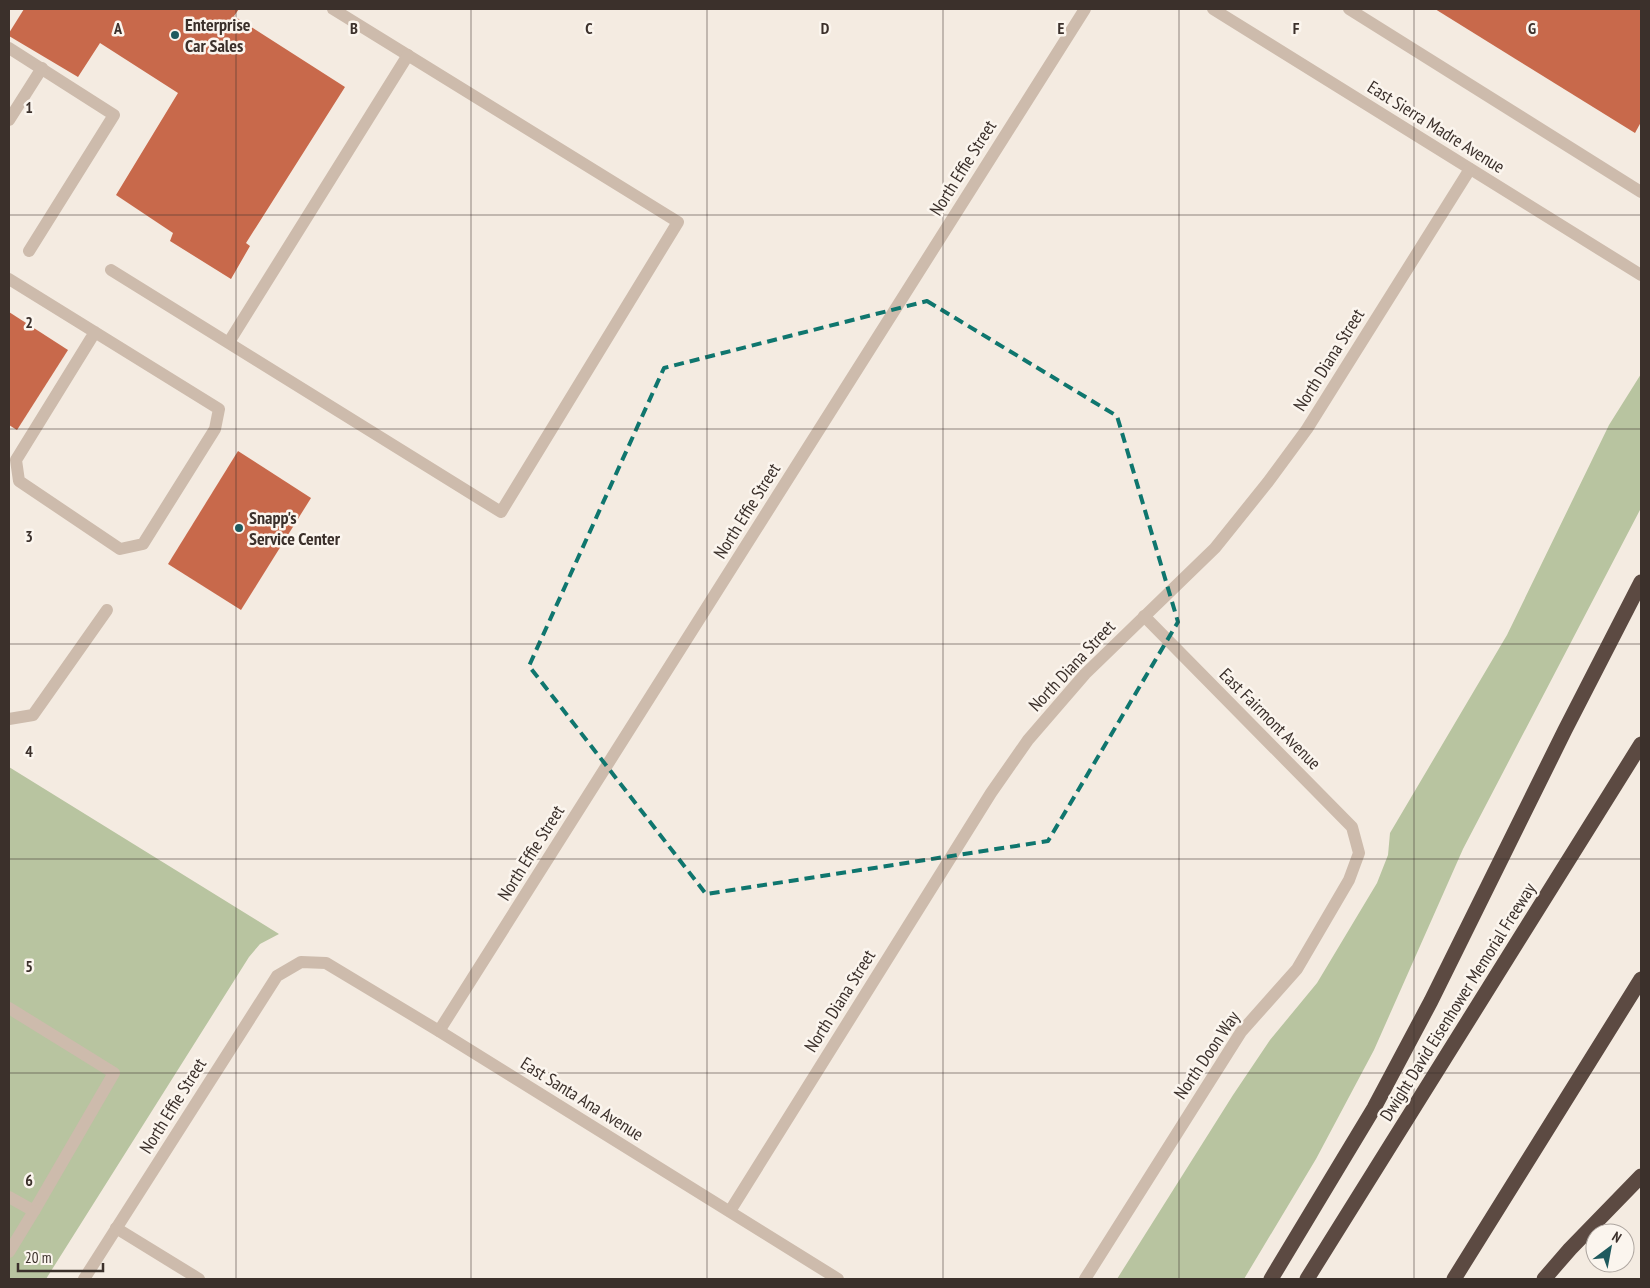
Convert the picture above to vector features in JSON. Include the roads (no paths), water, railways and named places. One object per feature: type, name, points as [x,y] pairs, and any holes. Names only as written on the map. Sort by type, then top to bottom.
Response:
[{"type":"highway","points":[[1271,1279],[1374,1108],[1423,1017],[1569,721],[1641,582]]},
{"type":"highway","name":"Dwight David Eisenhower Memorial Freeway","points":[[1307,1279],[1641,744]]},
{"type":"highway","points":[[1454,1279],[1641,979]]},
{"type":"highway","points":[[1544,1279],[1641,1176]]},
{"type":"street","points":[[111,270],[501,512],[678,222],[333,9]]},
{"type":"street","name":"North Effie Street","points":[[439,1031],[1085,9]]},
{"type":"street","name":"East Sierra Madre Avenue","points":[[1213,9],[1641,275]]},
{"type":"street","points":[[1349,9],[1641,192]]},
{"type":"street","points":[[9,48],[114,115],[29,251]]},
{"type":"street","points":[[229,342],[408,55]]},
{"type":"street","points":[[9,120],[42,68]]},
{"type":"street","name":"North Diana Street","points":[[730,1211],[991,794],[1028,740],[1085,674],[1215,548],[1268,482],[1307,429],[1470,169]]},
{"type":"street","points":[[9,279],[96,332],[219,408],[215,429],[143,544],[120,549],[19,480],[16,460],[96,332]]},
{"type":"street","points":[[9,719],[33,715],[107,610]]},
{"type":"street","name":"East Fairmont Avenue","points":[[1144,616],[1352,827],[1359,853]]},
{"type":"street","name":"North Doon Way","points":[[1086,1279],[1241,1032],[1297,969],[1349,880],[1359,853]]},
{"type":"street","name":"North Effie Street","points":[[84,1279],[277,976],[301,962]]},
{"type":"street","name":"East Santa Ana Avenue","points":[[301,962],[326,963],[838,1279]]},
{"type":"street","points":[[9,1008],[114,1072],[9,1252]]},
{"type":"street","points":[[9,1196],[34,1211]]},
{"type":"street","points":[[116,1228],[199,1279]]},
{"type":"place","name":"Enterprise Car Sales","points":[[175,35]]},
{"type":"place","name":"Snapp's Service Center","points":[[239,528]]}]
